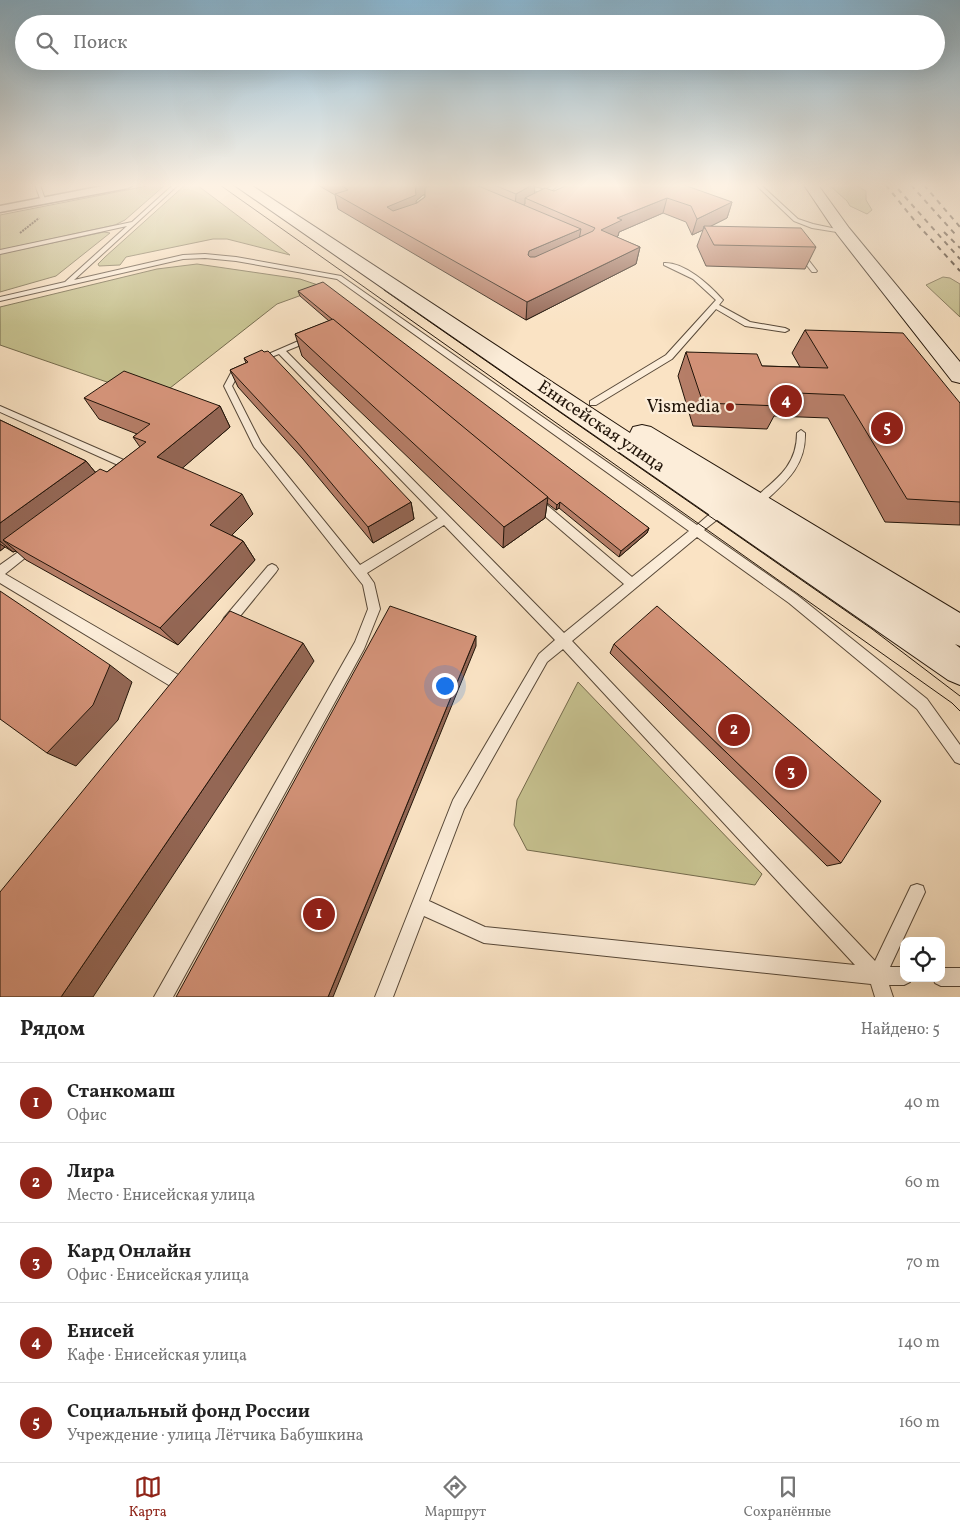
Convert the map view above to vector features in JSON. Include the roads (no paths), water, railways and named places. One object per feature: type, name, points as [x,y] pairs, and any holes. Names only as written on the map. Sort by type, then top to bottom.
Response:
[{"type":"main road","name":"Енисейская улица","points":[[310,232],[960,668]]},
{"type":"main road","name":"Енисейская улица","points":[[327,232],[593,403],[898,590],[960,631]]},
{"type":"main road","points":[[844,232],[960,376]]},
{"type":"main road","points":[[898,590],[960,607]]},
{"type":"lane","points":[[0,252],[95,232]]},
{"type":"lane","points":[[67,283],[124,232]]},
{"type":"lane","points":[[796,248],[814,271]]},
{"type":"lane","points":[[0,299],[183,257],[205,256],[258,262],[339,277],[793,599],[922,704],[960,757]]},
{"type":"lane","points":[[593,403],[669,357],[720,300],[705,283],[690,273],[666,264]]},
{"type":"lane","points":[[715,306],[748,324],[785,330]]},
{"type":"lane","points":[[164,997],[360,645],[374,609],[368,583],[257,445],[228,386],[235,373],[281,351],[324,334]]},
{"type":"lane","points":[[281,351],[564,641],[877,976],[884,997]]},
{"type":"lane","points":[[0,409],[124,464],[118,478],[111,484]]},
{"type":"lane","points":[[756,503],[797,463],[803,446],[801,433]]},
{"type":"lane","points":[[528,495],[632,584]]},
{"type":"lane","points":[[384,997],[458,804],[543,658],[723,509]]},
{"type":"lane","points":[[359,572],[445,520]]},
{"type":"lane","points":[[0,571],[37,542]]},
{"type":"lane","points":[[222,630],[272,569]]},
{"type":"lane","points":[[0,577],[177,682]]},
{"type":"lane","points":[[877,976],[917,892]]},
{"type":"lane","points":[[419,905],[484,935],[877,976],[900,976]]},
{"type":"lane","points":[[945,977],[960,977]]},
{"type":"tram line","points":[[286,232],[952,703],[960,711]]},
{"type":"tram line","points":[[384,290],[872,629],[960,696]]},
{"type":"railway","points":[[924,232],[960,271]]},
{"type":"railway","points":[[936,232],[960,259]]},
{"type":"railway","points":[[944,232],[960,248]]},
{"type":"place","name":"Енисей","points":[[786,401]]},
{"type":"place","name":"Vismedia","points":[[730,407]]},
{"type":"place","name":"Социальный фонд России","points":[[887,428]]},
{"type":"place","name":"Лира","points":[[734,730]]},
{"type":"place","name":"Кард Онлайн","points":[[791,772]]},
{"type":"place","name":"Станкомаш","points":[[319,914]]}]
